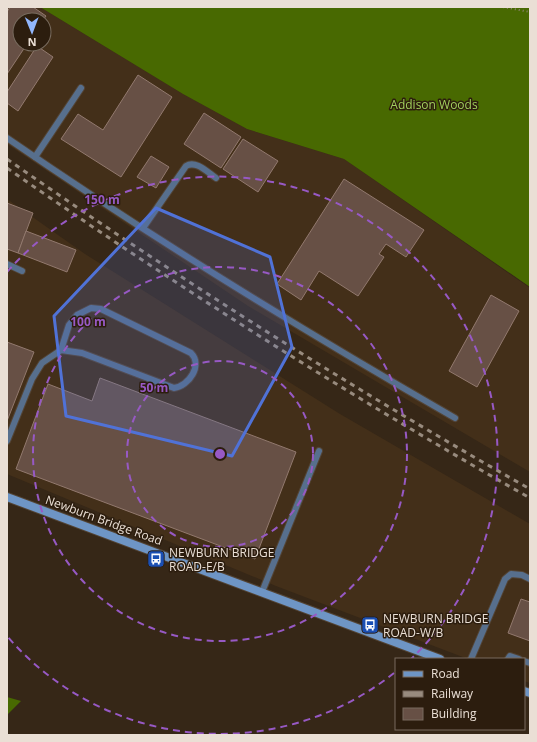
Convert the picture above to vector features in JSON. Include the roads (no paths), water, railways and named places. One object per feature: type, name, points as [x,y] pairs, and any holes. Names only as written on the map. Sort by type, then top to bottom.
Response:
[{"type":"street","name":"Newburn Bridge Road","points":[[7,497],[437,658]]},
{"type":"lane","points":[[35,157],[81,88]]},
{"type":"lane","points":[[7,138],[143,228],[320,340],[455,418]]},
{"type":"lane","points":[[143,228],[186,166],[190,163],[197,164],[216,178]]},
{"type":"lane","points":[[7,264],[22,271]]},
{"type":"lane","points":[[7,441],[32,379],[42,363],[61,350],[69,325],[77,315],[91,308],[101,309],[191,353],[194,356],[195,364],[188,382],[182,387],[174,388],[82,353],[61,350]]},
{"type":"lane","points":[[262,592],[319,451]]},
{"type":"lane","points":[[471,658],[505,579],[511,574],[522,575],[530,579]]},
{"type":"railway","points":[[7,159],[200,289],[330,371],[463,451],[530,489]]},
{"type":"railway","points":[[7,168],[200,298],[330,380],[463,460],[530,498]]},
{"type":"place","name":"NEWBURN BRIDGE ROAD-E/B","points":[[156,559]]},
{"type":"place","name":"NEWBURN BRIDGE ROAD-W/B","points":[[370,625]]},
{"type":"park label","name":"Addison Woods","points":[[434,104]]}]
